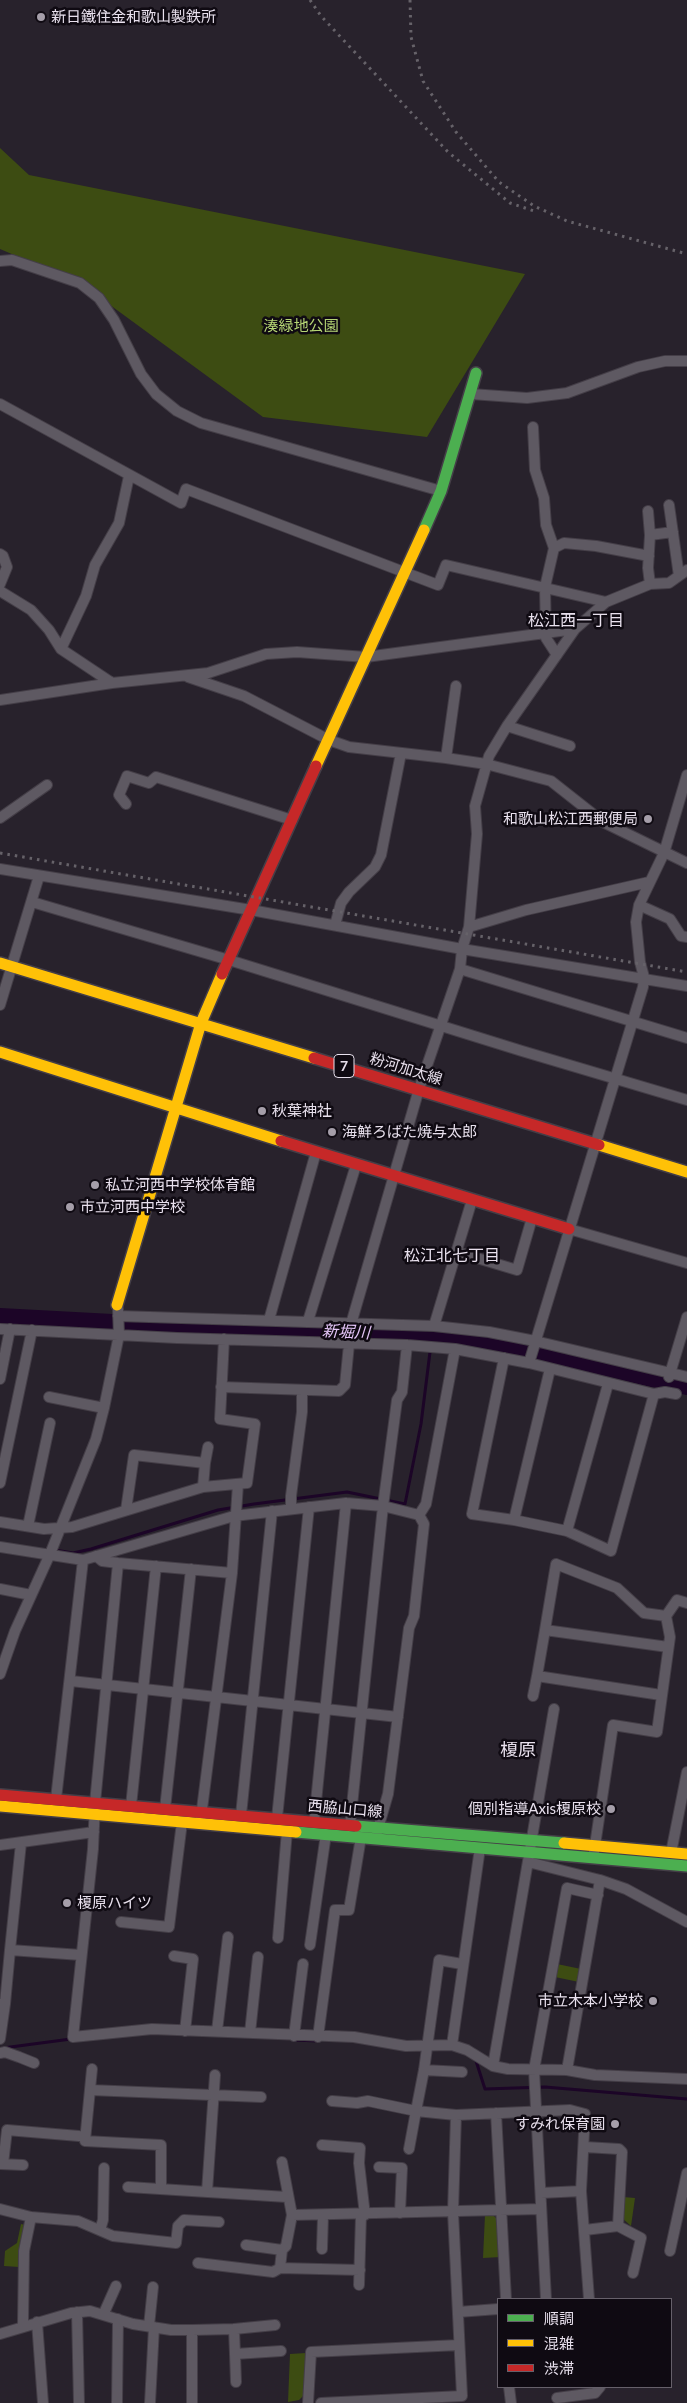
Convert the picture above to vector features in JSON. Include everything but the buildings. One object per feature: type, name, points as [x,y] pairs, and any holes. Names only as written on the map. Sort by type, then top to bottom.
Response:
[{"type":"street","points":[[0,261],[12,260],[80,283],[99,298],[114,320],[141,374],[156,394],[177,411],[201,423],[441,491]]},
{"type":"street","points":[[471,394],[527,398],[567,393],[638,367],[665,361],[687,360]]},
{"type":"street","points":[[0,1674],[15,1631],[50,1554],[96,1439],[119,1335],[118,1311],[201,1023],[366,657],[406,574],[441,491],[476,373]]},
{"type":"street","points":[[0,404],[181,503],[186,489],[438,585],[446,565],[606,602]]},
{"type":"street","points":[[533,427],[535,470],[544,498],[546,525],[554,548],[545,587],[546,633],[549,645],[557,655]]},
{"type":"street","points":[[60,649],[86,596],[95,566],[118,523],[129,476]]},
{"type":"street","points":[[221,1387],[339,1391],[345,1385],[351,1324],[420,1089],[460,969],[462,949],[468,928],[477,834],[475,806],[486,764],[507,726],[576,629],[606,602],[650,584],[670,583],[683,573],[673,532],[669,505]]},
{"type":"street","points":[[648,511],[650,536],[648,568],[650,584]]},
{"type":"street","points":[[650,536],[673,532]]},
{"type":"street","points":[[554,548],[564,543],[596,546],[649,556]]},
{"type":"street","points":[[0,554],[7,567],[0,584]]},
{"type":"street","points":[[0,591],[31,610],[49,630],[60,649],[112,683]]},
{"type":"street","points":[[0,700],[112,683],[208,673],[266,654],[297,652],[366,657],[576,629]]},
{"type":"street","points":[[184,676],[244,696],[329,740],[348,747],[486,764],[551,781],[603,822],[687,863]]},
{"type":"street","points":[[446,758],[456,686]]},
{"type":"street","points":[[507,726],[570,746]]},
{"type":"street","points":[[335,925],[341,903],[349,892],[375,867],[381,855],[401,753]]},
{"type":"street","points":[[529,1361],[633,1022],[644,977],[640,962],[636,922],[638,905],[664,853],[687,775]]},
{"type":"street","points":[[126,804],[119,795],[127,776],[149,783],[156,777],[292,820]]},
{"type":"street","points":[[0,818],[47,785]]},
{"type":"street","points":[[0,869],[251,910],[462,949],[644,977],[687,986]]},
{"type":"street","points":[[0,1005],[6,965],[32,902],[39,876]]},
{"type":"street","points":[[468,928],[526,910],[649,882]]},
{"type":"street","points":[[32,902],[687,1100]]},
{"type":"street","points":[[638,905],[670,919],[681,936],[687,937]]},
{"type":"street","name":"粉河加太線","points":[[6,965],[420,1089],[595,1145],[687,1172]]},
{"type":"street","points":[[460,969],[687,1038]]},
{"type":"street","points":[[0,1052],[356,1165],[687,1264]]},
{"type":"street","points":[[269,1320],[316,1152]]},
{"type":"street","points":[[308,1321],[356,1165]]},
{"type":"street","points":[[434,1326],[472,1200]]},
{"type":"street","points":[[457,1252],[517,1270],[532,1218]]},
{"type":"street","points":[[118,1311],[351,1324],[434,1326],[489,1332],[670,1375],[687,1377]]},
{"type":"street","points":[[670,1375],[687,1318]]},
{"type":"street","points":[[0,1380],[5,1329],[224,1339],[348,1342],[455,1349],[529,1361],[550,1369],[654,1394],[666,1390],[676,1394]]},
{"type":"street","points":[[0,1483],[32,1330]]},
{"type":"street","points":[[0,1522],[60,1529],[203,1487],[247,1483],[255,1424],[220,1419],[224,1339]]},
{"type":"street","points":[[350,1825],[383,1506],[397,1400],[402,1392],[407,1345]]},
{"type":"street","points":[[419,1515],[426,1504],[455,1349]]},
{"type":"street","points":[[504,1358],[472,1514],[567,1531],[611,1551],[654,1394]]},
{"type":"street","points":[[514,1520],[550,1369]]},
{"type":"street","points":[[567,1531],[608,1384]]},
{"type":"street","points":[[291,1509],[302,1412],[302,1390]]},
{"type":"street","points":[[49,1397],[104,1408]]},
{"type":"street","points":[[28,1526],[50,1423]]},
{"type":"street","points":[[203,1487],[208,1447]]},
{"type":"street","points":[[126,1510],[134,1456],[206,1463]]},
{"type":"street","points":[[201,1818],[214,1697],[232,1573],[234,1516],[238,1484]]},
{"type":"street","points":[[314,1822],[346,1503]]},
{"type":"street","points":[[0,1547],[83,1560],[234,1516],[346,1503],[383,1506],[419,1515],[424,1524],[414,1616],[409,1628],[388,1794],[377,1833]]},
{"type":"street","points":[[277,1818],[309,1507]]},
{"type":"street","points":[[241,1815],[272,1511]]},
{"type":"street","points":[[96,1556],[102,1560],[118,1563],[232,1573]]},
{"type":"street","points":[[56,1800],[71,1682],[83,1560]]},
{"type":"street","points":[[118,1563],[94,1808],[94,1832],[73,2037],[152,2029],[354,2037],[426,2049],[452,2045],[467,2050],[493,2066],[508,2070],[567,2070],[595,2075],[687,2079]]},
{"type":"street","points":[[533,1696],[556,1564],[616,1588],[644,1613],[666,1616]]},
{"type":"street","points":[[131,1806],[156,1566]]},
{"type":"street","points":[[165,1809],[191,1569]]},
{"type":"street","points":[[0,1589],[32,1595]]},
{"type":"street","points":[[594,1852],[613,1725],[657,1732],[670,1637],[666,1616],[677,1600],[687,1603]]},
{"type":"street","points":[[545,1630],[668,1647]]},
{"type":"street","points":[[537,1676],[661,1695]]},
{"type":"street","points":[[71,1682],[398,1717]]},
{"type":"street","points":[[493,2066],[554,1709]]},
{"type":"street","points":[[671,1853],[687,1772]]},
{"type":"street","name":"西脇山口線","points":[[0,1795],[56,1800],[182,1822],[201,1818],[241,1815],[350,1825],[377,1833],[529,1857],[594,1852],[687,1854]]},
{"type":"street","name":"西脇山口線","points":[[0,1806],[94,1808],[131,1806],[165,1809],[201,1818],[287,1831],[361,1837],[377,1833],[532,1840],[594,1852],[687,1866]]},
{"type":"street","points":[[121,1922],[169,1927],[182,1822]]},
{"type":"street","points":[[278,1938],[287,1831]]},
{"type":"street","points":[[0,1846],[94,1832]]},
{"type":"street","points":[[310,1945],[326,1834]]},
{"type":"street","points":[[318,2037],[336,1910],[349,1910],[361,1837]]},
{"type":"street","points":[[21,1843],[10,1950],[4,1964],[2,2048],[34,2063]]},
{"type":"street","points":[[452,2045],[480,1848]]},
{"type":"street","points":[[529,1857],[626,1889],[687,1922]]},
{"type":"street","points":[[567,2070],[600,1880]]},
{"type":"street","points":[[546,2298],[534,2070],[567,1888],[598,1895]]},
{"type":"street","points":[[217,2031],[228,1937]]},
{"type":"street","points":[[10,1950],[81,1955]]},
{"type":"street","points":[[174,1956],[194,1959],[185,2031]]},
{"type":"street","points":[[250,2033],[258,1957]]},
{"type":"street","points":[[409,2149],[424,2070],[439,1960],[462,1964]]},
{"type":"street","points":[[294,2036],[303,1964]]},
{"type":"street","points":[[92,2069],[86,2141],[161,2146],[161,2188]]},
{"type":"street","points":[[424,2070],[462,2072]]},
{"type":"street","points":[[207,2192],[215,2074]]},
{"type":"street","points":[[90,2090],[261,2097]]},
{"type":"street","points":[[332,2101],[357,2103],[368,2101],[416,2111],[456,2115],[570,2110],[585,2114],[585,2147],[581,2191],[589,2298]]},
{"type":"street","points":[[496,2113],[506,2298]]},
{"type":"street","points":[[321,2403],[463,2400],[453,2212],[456,2115]]},
{"type":"street","points":[[23,2165],[1,2164],[7,2130],[79,2136]]},
{"type":"street","points":[[322,2145],[360,2148],[359,2163],[363,2215],[359,2286]]},
{"type":"street","points":[[585,2147],[619,2148],[622,2152],[618,2226]]},
{"type":"street","points":[[280,2268],[282,2250],[286,2246],[292,2215],[287,2197],[282,2162]]},
{"type":"street","points":[[380,2167],[402,2168],[400,2214]]},
{"type":"street","points":[[100,2230],[103,2220],[104,2168]]},
{"type":"street","points":[[670,2252],[687,2173]]},
{"type":"street","points":[[128,2187],[287,2197]]},
{"type":"street","points":[[540,2193],[581,2191]]},
{"type":"street","points":[[0,2209],[31,2217],[78,2221],[113,2236],[176,2243],[178,2226],[184,2220],[219,2222]]},
{"type":"street","points":[[292,2215],[323,2216],[541,2209]]},
{"type":"street","points":[[322,2249],[323,2216]]},
{"type":"street","points":[[23,2325],[24,2251],[31,2217]]},
{"type":"street","points":[[585,2230],[618,2226],[641,2238],[633,2273]]},
{"type":"street","points":[[246,2245],[282,2250]]},
{"type":"street","points":[[198,2263],[273,2272],[280,2268],[360,2270]]},
{"type":"street","points":[[104,2314],[116,2286]]},
{"type":"street","points":[[150,2403],[153,2287]]},
{"type":"street","points":[[458,2312],[497,2310]]},
{"type":"street","points":[[0,2334],[23,2325],[77,2312],[90,2311],[151,2327],[192,2330],[234,2329],[275,2325]]},
{"type":"street","points":[[77,2312],[79,2403]]},
{"type":"street","points":[[117,2403],[118,2319]]},
{"type":"street","points":[[37,2322],[43,2403]]},
{"type":"street","points":[[234,2329],[236,2382]]},
{"type":"street","points":[[192,2330],[192,2403]]},
{"type":"street","points":[[308,2403],[311,2352],[459,2345]]},
{"type":"street","points":[[235,2354],[281,2351]]},
{"type":"street","points":[[509,2388],[511,2403]]},
{"type":"street","points":[[557,2400],[596,2393],[599,2388]]},
{"type":"green space","name":"湊緑地公園","points":[[0,148],[29,175],[525,274],[427,437],[263,417],[80,283],[0,249]]},
{"type":"green space","points":[[557,1964],[581,1969],[579,1982],[555,1977]]},
{"type":"green space","points":[[623,2197],[635,2198],[631,2226],[622,2218]]},
{"type":"green space","points":[[485,2215],[493,2215],[498,2220],[501,2257],[483,2258]]},
{"type":"green space","points":[[21,2224],[25,2225],[19,2267],[4,2266],[5,2251],[17,2243]]},
{"type":"green space","points":[[306,2353],[305,2394],[299,2400],[288,2402],[290,2354]]},
{"type":"waterway","name":"新堀川","points":[[0,1317],[224,1329],[432,1336],[504,1344],[687,1386]]},
{"type":"waterway","points":[[55,1550],[73,1553],[91,1549],[218,1510],[254,1504],[347,1492],[405,1504],[421,1424],[432,1336]]},
{"type":"waterway","points":[[3,2048],[71,2039]]},
{"type":"waterway","points":[[294,2040],[318,2041]]},
{"type":"waterway","points":[[476,2061],[485,2089],[545,2087],[687,2099]]},
{"type":"railway","points":[[310,0],[321,16],[448,152],[510,203],[534,211]]},
{"type":"railway","points":[[410,0],[411,37],[423,81],[456,132],[499,182],[534,206],[567,221],[687,254]]},
{"type":"railway","points":[[0,853],[687,972]]},
{"type":"traffic: fast","points":[[424,530],[441,491],[476,373]]},
{"type":"traffic: fast","points":[[356,1826],[564,1843]]},
{"type":"traffic: fast","points":[[296,1832],[687,1866]]},
{"type":"traffic: slow","points":[[316,766],[424,530]]},
{"type":"traffic: slow","points":[[0,963],[314,1058]]},
{"type":"traffic: slow","points":[[117,1305],[201,1023],[222,974]]},
{"type":"traffic: slow","points":[[0,1052],[281,1141]]},
{"type":"traffic: slow","points":[[599,1145],[687,1172]]},
{"type":"traffic: slow","points":[[0,1806],[296,1832]]},
{"type":"traffic: slow","points":[[564,1843],[687,1854]]},
{"type":"traffic: jam","points":[[222,974],[316,766]]},
{"type":"traffic: jam","points":[[314,1058],[599,1145]]},
{"type":"traffic: jam","points":[[281,1141],[569,1229]]},
{"type":"traffic: jam","points":[[0,1795],[356,1826]]},
{"type":"place","name":"新日鐵住金和歌山製鉄所","points":[[41,17]]},
{"type":"place","name":"和歌山松江西郵便局","points":[[648,819]]},
{"type":"place","name":"秋葉神社","points":[[262,1111]]},
{"type":"place","name":"海鮮ろばた焼与太郎","points":[[332,1132]]},
{"type":"place","name":"私立河西中学校体育館","points":[[95,1185]]},
{"type":"place","name":"市立河西中学校","points":[[70,1207]]},
{"type":"place","name":"個別指導Axis榎原校","points":[[611,1809]]},
{"type":"place","name":"榎原ハイツ","points":[[67,1903]]},
{"type":"place","name":"市立木本小学校","points":[[653,2001]]},
{"type":"place","name":"すみれ保育園","points":[[615,2124]]},
{"type":"district","name":"松江西一丁目","points":[[576,621]]},
{"type":"district","name":"松江北七丁目","points":[[452,1256]]},
{"type":"district","name":"榎原","points":[[518,1750]]}]
